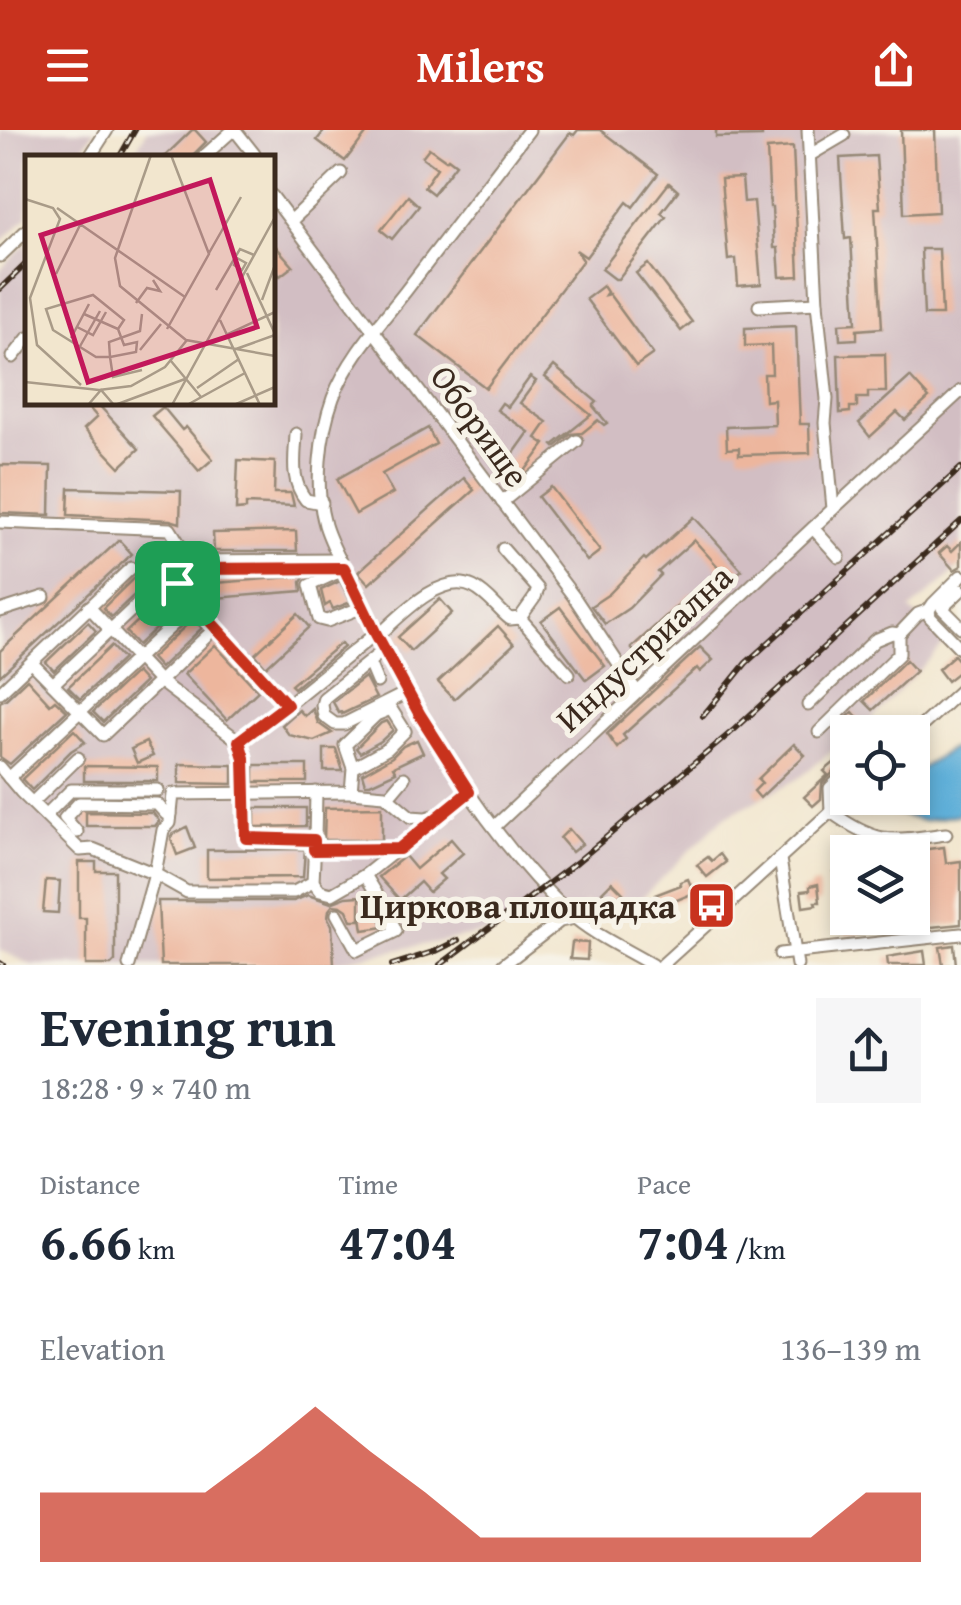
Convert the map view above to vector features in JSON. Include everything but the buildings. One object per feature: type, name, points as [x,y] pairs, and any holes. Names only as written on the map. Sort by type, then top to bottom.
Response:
[{"type":"street","points":[[91,155],[108,130]]},
{"type":"street","points":[[205,155],[234,130],[254,155]]},
{"type":"street","points":[[529,130],[344,375],[322,436],[325,524],[376,636],[494,827],[529,872],[575,918],[652,965]]},
{"type":"street","points":[[808,130],[833,509]]},
{"type":"street","points":[[810,154],[844,135]]},
{"type":"street","points":[[292,220],[341,172]]},
{"type":"street","name":"Оборище","points":[[275,200],[574,597],[638,692]]},
{"type":"street","points":[[0,256],[25,232]]},
{"type":"street","points":[[760,306],[818,303]]},
{"type":"street","points":[[13,357],[25,342]]},
{"type":"street","name":"Индустриална","points":[[494,827],[961,392]]},
{"type":"street","points":[[296,434],[297,486],[306,500],[322,503]]},
{"type":"street","points":[[502,502],[577,441]]},
{"type":"street","points":[[0,522],[170,529],[194,574],[177,583],[287,705]]},
{"type":"street","points":[[813,528],[838,557]]},
{"type":"street","points":[[239,741],[434,591],[456,582],[470,585],[489,597],[510,619],[520,618],[536,598],[538,589],[503,549]]},
{"type":"street","points":[[192,565],[344,565]]},
{"type":"street","points":[[344,565],[310,584],[319,619],[327,621],[363,608]]},
{"type":"street","points":[[0,692],[130,568]]},
{"type":"street","points":[[819,732],[899,654],[899,634],[961,576]]},
{"type":"street","points":[[53,684],[154,589]]},
{"type":"street","points":[[961,590],[942,608],[961,627]]},
{"type":"street","points":[[0,611],[44,597]]},
{"type":"street","points":[[89,608],[159,681],[239,741],[244,758],[246,838],[399,849]]},
{"type":"street","points":[[929,610],[930,616],[961,649]]},
{"type":"street","points":[[520,618],[569,674]]},
{"type":"street","points":[[9,778],[178,620]]},
{"type":"street","points":[[808,705],[875,640],[892,632],[899,634]]},
{"type":"street","points":[[32,662],[103,735],[207,636]]},
{"type":"street","points":[[384,650],[324,698],[322,712],[335,724],[344,724],[408,692]]},
{"type":"street","points":[[368,662],[378,682]]},
{"type":"street","points":[[930,718],[961,690]]},
{"type":"street","points":[[351,792],[352,768],[346,745],[376,715],[391,709],[405,731],[387,750],[352,768]]},
{"type":"street","points":[[33,802],[78,758]]},
{"type":"street","points":[[0,767],[80,850],[94,849],[187,892],[294,892],[314,882]]},
{"type":"street","points":[[388,797],[404,778]]},
{"type":"street","points":[[46,815],[70,790],[158,790]]},
{"type":"street","points":[[316,792],[314,882],[320,892],[332,894],[365,875],[469,792]]},
{"type":"street","points":[[129,965],[163,830],[170,823],[173,794],[376,793],[388,797],[410,817],[442,814]]},
{"type":"street","points":[[77,832],[65,818],[79,803],[157,804],[171,814]]},
{"type":"street","points":[[662,965],[830,813]]},
{"type":"street","points":[[835,815],[856,830],[891,841],[946,834]]},
{"type":"street","points":[[780,859],[797,959]]},
{"type":"street","points":[[337,914],[357,950],[396,932],[365,875]]},
{"type":"street","points":[[503,965],[560,921],[575,918]]},
{"type":"street","points":[[780,954],[797,959],[961,934]]},
{"type":"shaded area","points":[[0,130],[95,130],[77,155],[25,155],[25,219],[0,243]]},
{"type":"shaded area","points":[[147,130],[961,130],[961,566],[910,610],[947,641],[876,715],[830,715],[830,753],[796,780],[723,818],[617,922],[583,902],[590,912],[320,965],[32,965],[0,950],[0,270],[25,244],[25,405],[275,405],[275,155],[133,155]]},
{"type":"water","points":[[961,748],[961,814],[923,821],[902,815],[930,815],[930,763],[949,750]]},
{"type":"railway","points":[[121,155],[135,130]]},
{"type":"railway","points":[[0,289],[25,265]]},
{"type":"railway","points":[[703,716],[746,663],[961,468]]},
{"type":"railway","points":[[440,965],[577,862],[735,729],[961,521]]},
{"type":"railway","points":[[392,965],[458,940]]},
{"type":"place","name":"Циркова площадка","points":[[711,906]]},
{"type":"route","points":[[344,568],[420,715],[469,792],[399,849],[314,850],[314,840],[246,838],[244,758],[239,741],[287,705],[177,583],[194,574],[195,569],[344,568]]}]
